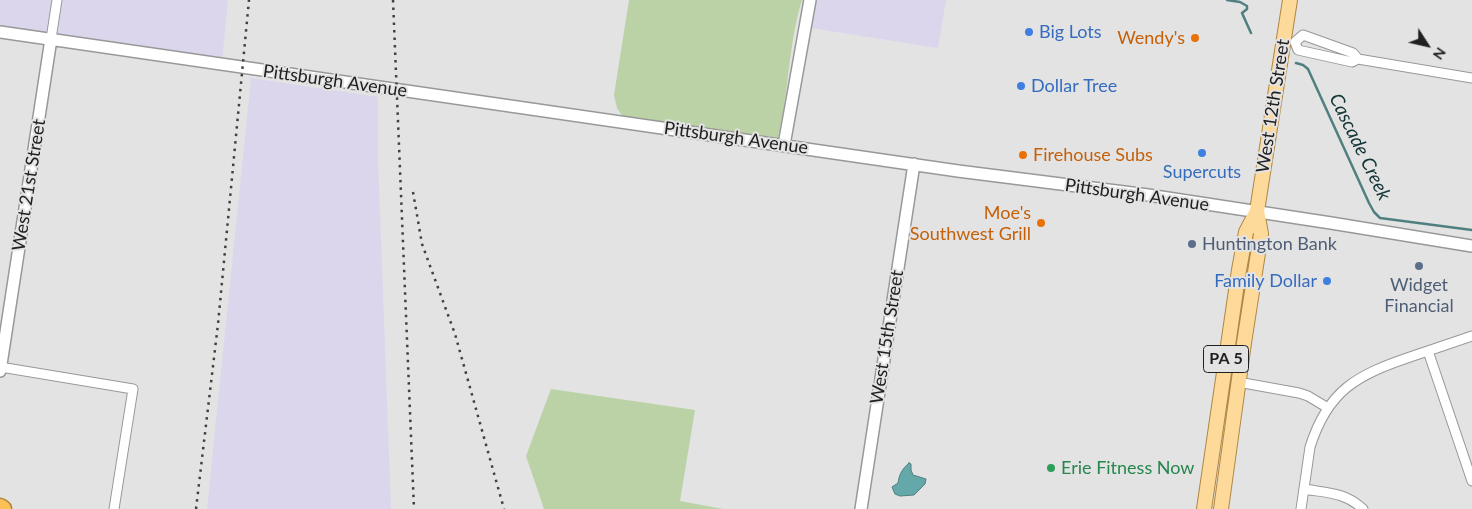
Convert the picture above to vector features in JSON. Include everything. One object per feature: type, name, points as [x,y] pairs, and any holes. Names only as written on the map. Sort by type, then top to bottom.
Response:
[{"type":"main road","name":"West 12th Street","points":[[1204,509],[1242,252],[1246,232],[1257,211],[1289,41],[1290,0]]},
{"type":"main road","name":"West 12th Street","points":[[1221,509],[1261,234],[1257,211]]},
{"type":"street","name":"West 21st Street","points":[[0,371],[57,0]]},
{"type":"street","points":[[784,145],[810,0]]},
{"type":"street","name":"Pittsburgh Avenue","points":[[0,32],[914,164],[1257,211],[1472,246]]},
{"type":"street","points":[[1358,59],[1353,53],[1303,34],[1289,41],[1298,50],[1352,62],[1358,59],[1472,78]]},
{"type":"street","name":"West 15th Street","points":[[861,509],[914,164]]},
{"type":"street","points":[[1301,509],[1310,447],[1317,427],[1328,408],[1346,388],[1365,374],[1472,336]]},
{"type":"street","points":[[1428,351],[1472,482]]},
{"type":"street","points":[[0,367],[134,389],[114,509]]},
{"type":"street","points":[[1238,382],[1299,393],[1328,408]]},
{"type":"street","points":[[1304,490],[1343,496],[1354,501],[1363,509]]},
{"type":"shaded area","points":[[0,0],[228,0],[222,62],[0,28]]},
{"type":"shaded area","points":[[815,0],[946,0],[938,48],[811,28]]},
{"type":"shaded area","points":[[251,78],[378,97],[378,159],[391,509],[207,509]]},
{"type":"green space","points":[[629,0],[802,0],[797,17],[777,141],[623,117],[617,108],[614,95]]},
{"type":"green space","points":[[551,389],[695,410],[680,501],[723,509],[544,509],[526,456]]},
{"type":"water","points":[[909,463],[911,464],[913,475],[926,479],[925,484],[914,495],[900,496],[895,494],[892,487],[898,483],[901,472]]},
{"type":"waterway","name":"Cascade Creek","points":[[1227,0],[1240,2],[1247,6],[1247,9],[1242,13],[1251,33]]},
{"type":"waterway","name":"Cascade Creek","points":[[1296,63],[1308,69],[1369,203],[1380,218],[1472,230]]},
{"type":"railway","points":[[196,509],[218,324],[249,0]]},
{"type":"railway","points":[[393,0],[414,509]]},
{"type":"railway","points":[[413,192],[422,244],[455,334],[504,509]]},
{"type":"place","name":"Big Lots","points":[[1029,32]]},
{"type":"place","name":"Wendy's","points":[[1195,38]]},
{"type":"place","name":"Dollar Tree","points":[[1021,86]]},
{"type":"place","name":"Supercuts","points":[[1202,153]]},
{"type":"place","name":"Firehouse Subs","points":[[1023,155]]},
{"type":"place","name":"Moe's Southwest Grill","points":[[1041,223]]},
{"type":"place","name":"Huntington Bank","points":[[1192,244]]},
{"type":"place","name":"Widget Financial","points":[[1419,266]]},
{"type":"place","name":"Family Dollar","points":[[1327,281]]},
{"type":"place","name":"Erie Fitness Now","points":[[1051,468]]}]
